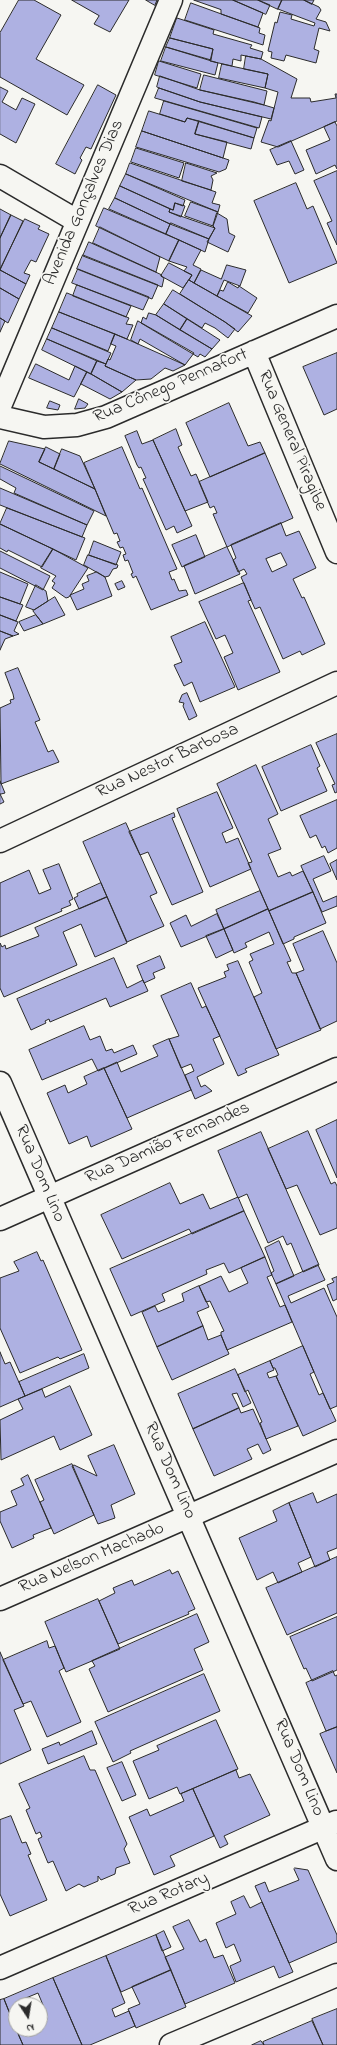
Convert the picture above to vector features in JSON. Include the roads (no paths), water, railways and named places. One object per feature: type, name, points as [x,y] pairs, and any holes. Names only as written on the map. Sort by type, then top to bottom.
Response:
[{"type":"street","name":"Avenida Gonçalves Dias","points":[[0,406],[171,0]]},
{"type":"street","points":[[0,176],[77,221]]},
{"type":"street","name":"Rua Cônego Pennafort","points":[[0,417],[44,427],[77,425],[106,417],[337,316]]},
{"type":"street","name":"Rua General Piragibe","points":[[254,352],[337,552]]},
{"type":"street","name":"Rua Nestor Barbosa","points":[[0,841],[337,683]]},
{"type":"street","name":"Rua Damião Fernandes","points":[[0,1219],[337,1069]]},
{"type":"street","name":"Rua Dom Lino","points":[[0,1084],[190,1517],[330,1824],[337,1859]]},
{"type":"street","name":"Rua Nelson Machado","points":[[0,1599],[190,1517],[337,1451]]},
{"type":"street","name":"Rua Rotary","points":[[0,1968],[330,1824]]},
{"type":"street","points":[[171,2045],[337,1975]]}]
